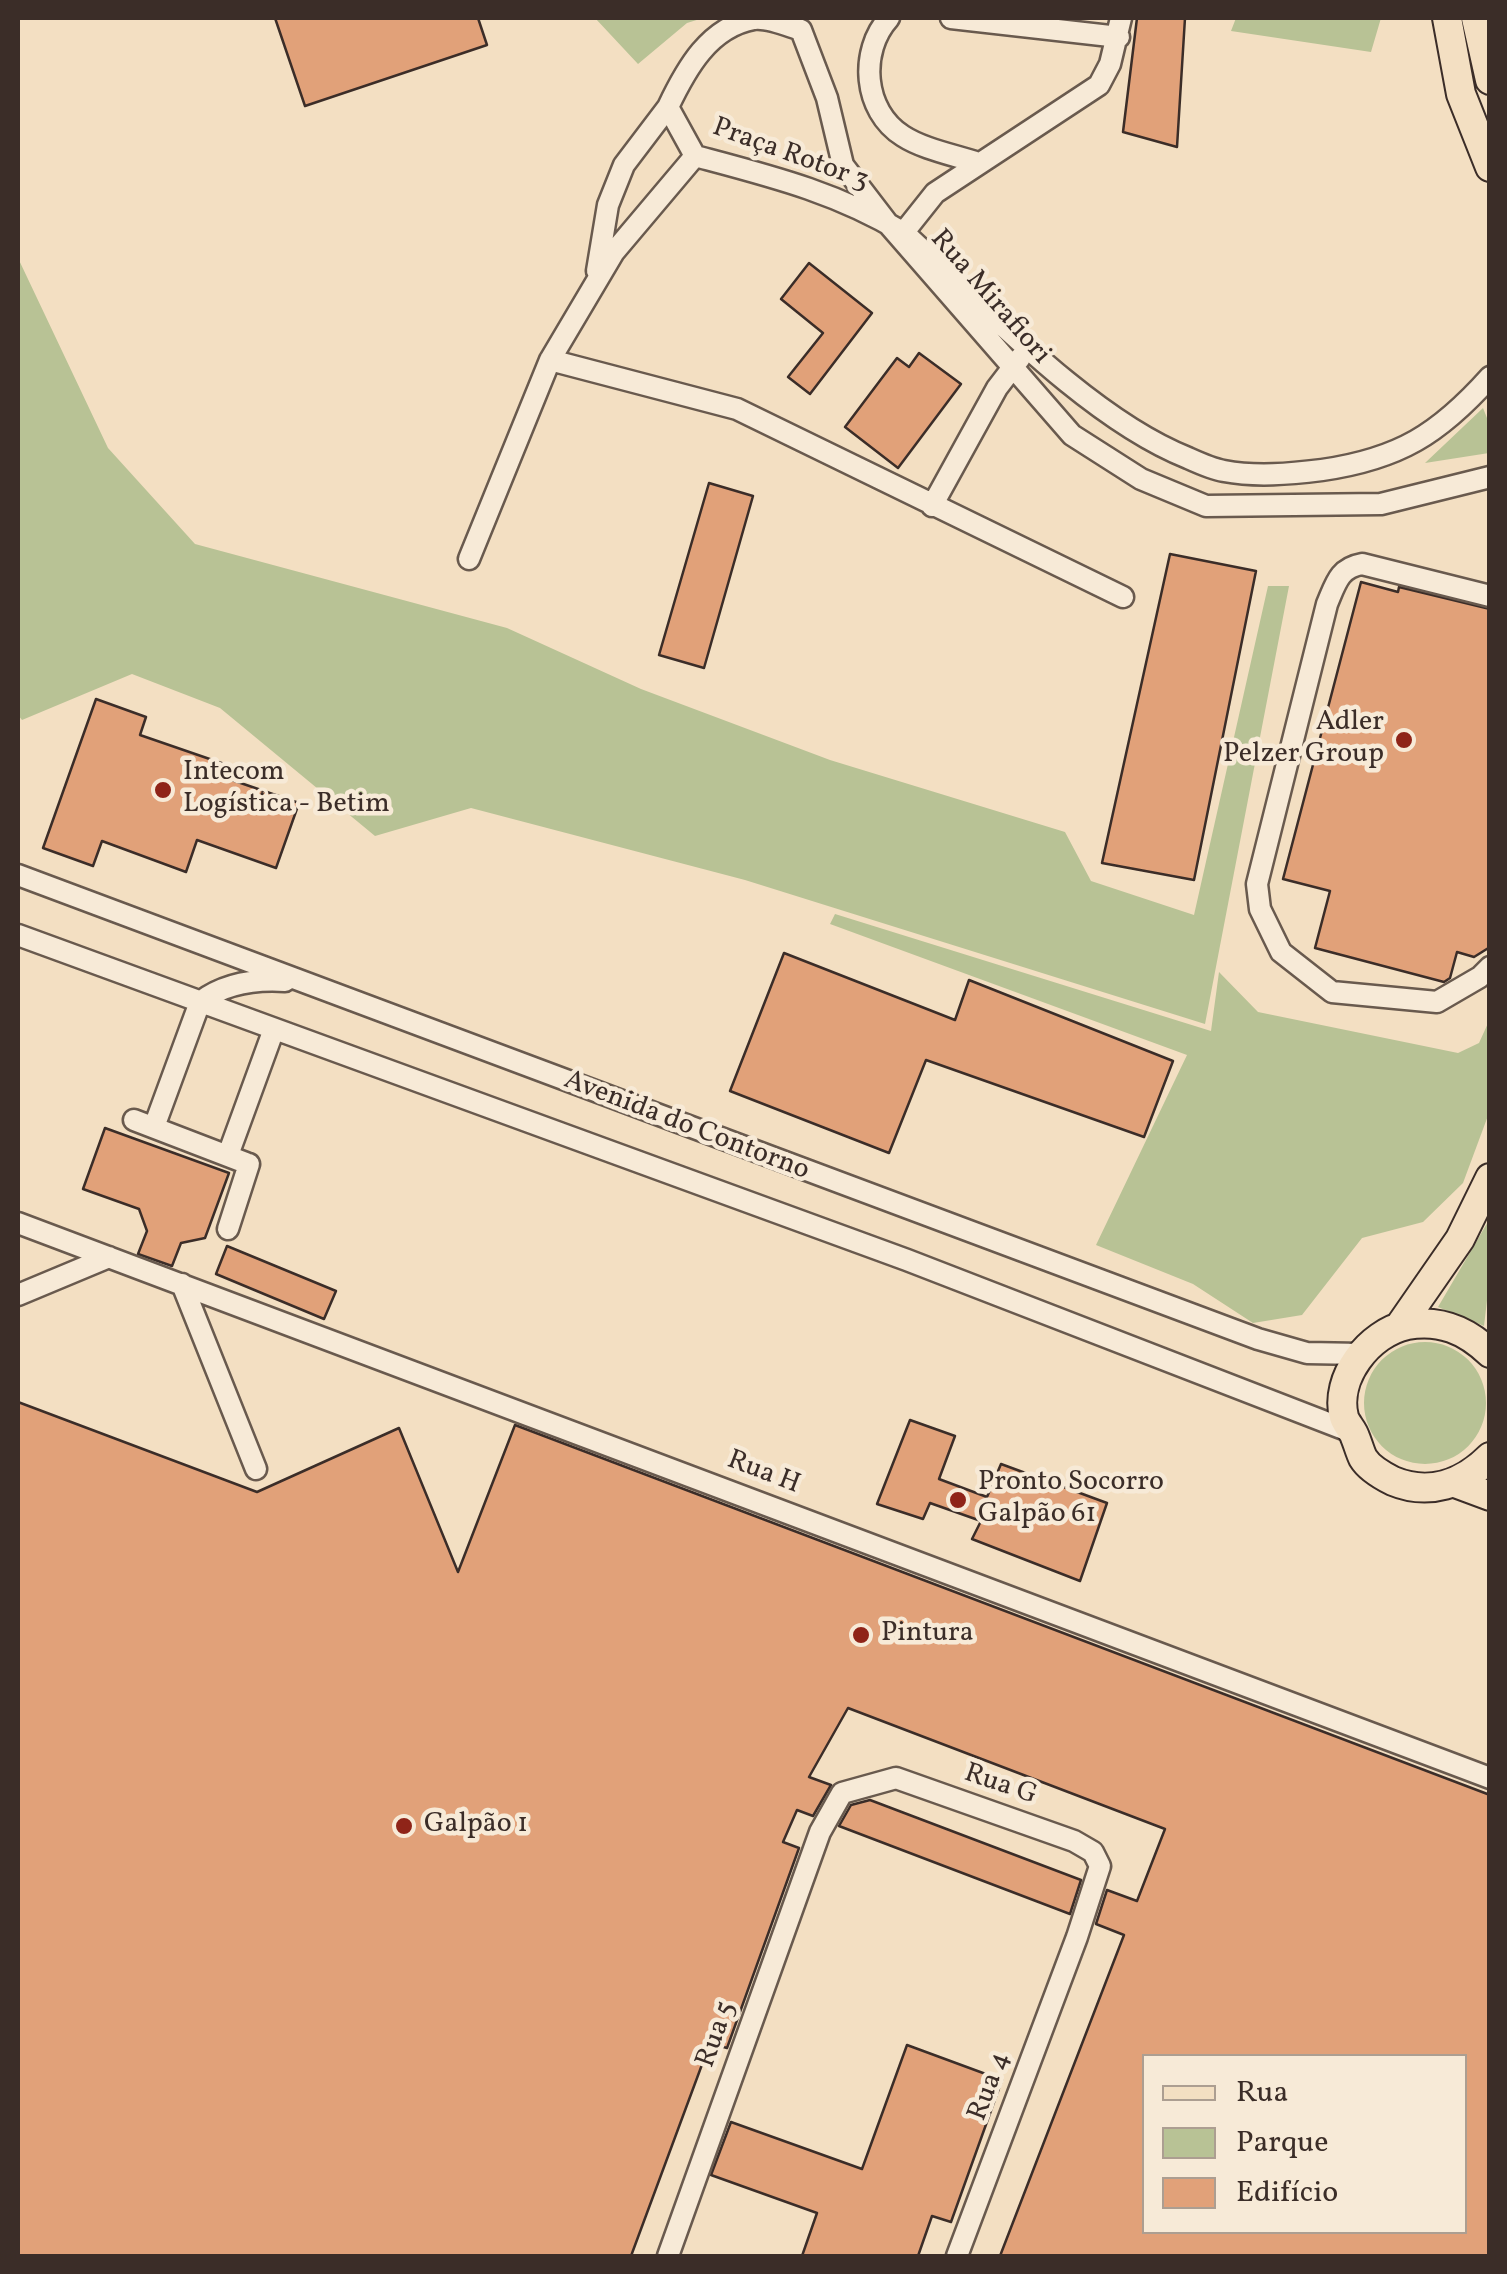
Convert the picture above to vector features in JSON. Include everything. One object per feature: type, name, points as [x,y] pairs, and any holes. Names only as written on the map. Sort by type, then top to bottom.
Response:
[{"type":"main road","points":[[1447,18],[1462,94],[1490,167]]},
{"type":"main road","points":[[1476,18],[1490,80]]},
{"type":"main road","points":[[1399,1327],[1460,1239],[1490,1178]]},
{"type":"main road","points":[[1490,1353],[1470,1335],[1447,1325],[1423,1322],[1399,1327],[1378,1338],[1361,1354],[1344,1396],[1344,1419],[1354,1433],[1364,1461],[1384,1477],[1406,1486],[1431,1488],[1455,1483],[1490,1458]]},
{"type":"main road","points":[[1455,1483],[1490,1496]]},
{"type":"street","name":"Praça Rotor 3","points":[[757,18],[802,24],[843,165],[898,232],[811,187],[695,156],[668,107],[685,69],[718,34],[757,18]]},
{"type":"street","points":[[888,18],[878,30],[868,56],[869,84],[886,122],[904,137],[978,163]]},
{"type":"street","points":[[898,232],[935,193],[1098,85],[1110,64],[1120,27],[950,18]]},
{"type":"street","points":[[594,286],[608,206],[618,178],[668,107]]},
{"type":"street","points":[[469,559],[550,360],[614,252],[695,156]]},
{"type":"street","name":"Rua Mirafiori","points":[[898,232],[1071,384],[1160,447],[1222,471],[1306,472],[1344,466],[1413,446],[1463,406],[1490,377]]},
{"type":"street","name":"Rua Mirafiori","points":[[898,232],[1072,434],[1142,479],[1206,506],[1381,504],[1490,476]]},
{"type":"street","points":[[932,506],[997,388],[1029,347]]},
{"type":"street","points":[[550,360],[737,409],[1123,597]]},
{"type":"street","points":[[1490,596],[1362,564],[1340,573],[1327,604],[1257,884],[1260,909],[1281,952],[1332,992],[1437,1002],[1490,967]]},
{"type":"street","name":"Avenida do Contorno","points":[[18,875],[1258,1339],[1307,1353],[1361,1354]]},
{"type":"street","name":"Avenida do Contorno","points":[[18,935],[907,1260],[1354,1433]]},
{"type":"street","points":[[241,1160],[144,1123],[200,1002],[217,990],[236,984],[264,979],[302,982]]},
{"type":"street","points":[[228,1230],[274,1029]]},
{"type":"street","name":"Rua H","points":[[18,1223],[1490,1778]]},
{"type":"street","points":[[18,1295],[109,1257]]},
{"type":"street","points":[[182,1284],[256,1469]]},
{"type":"street","name":"Rua G","points":[[820,1832],[842,1793],[896,1778],[1074,1841],[1093,1852],[1100,1866],[1077,1937]]},
{"type":"street","name":"Rua 5","points":[[668,2256],[820,1832]]},
{"type":"street","name":"Rua 4","points":[[957,2256],[1077,1937]]},
{"type":"green space","points":[[595,18],[703,18],[687,23],[638,64]]},
{"type":"green space","points":[[1236,18],[1381,18],[1371,52],[1231,31]]},
{"type":"green space","points":[[18,258],[108,448],[195,544],[507,628],[641,689],[830,760],[1065,832],[1091,881],[1194,915],[1268,586],[1289,586],[1205,1024],[745,880],[471,808],[375,836],[220,708],[132,674],[22,720],[18,715]]},
{"type":"green space","points":[[1483,408],[1489,423],[1489,453],[1425,463]]},
{"type":"green space","points":[[835,914],[1211,1031],[1219,972],[1258,1012],[1458,1053],[1479,1043],[1489,1021],[1489,1113],[1463,1183],[1423,1222],[1362,1238],[1302,1315],[1253,1323],[1193,1284],[1096,1245],[1187,1055],[830,924]]},
{"type":"green space","points":[[1489,1220],[1490,1275],[1484,1326],[1438,1307]]},
{"type":"green space","points":[[1425,1342],[1448,1346],[1468,1360],[1482,1380],[1486,1403],[1482,1426],[1468,1446],[1448,1460],[1425,1464],[1402,1460],[1382,1446],[1368,1426],[1364,1403],[1368,1380],[1382,1360],[1402,1346]]},
{"type":"building","points":[[275,18],[478,18],[487,45],[305,106]]},
{"type":"building","points":[[1137,18],[1185,18],[1177,147],[1123,132]]},
{"type":"building","points":[[809,263],[872,313],[810,394],[788,377],[823,333],[781,299]]},
{"type":"building","points":[[919,353],[961,384],[898,468],[845,427],[897,358],[909,367]]},
{"type":"building","points":[[709,483],[753,496],[704,668],[659,655]]},
{"type":"building","points":[[1170,554],[1256,571],[1194,880],[1102,863]]},
{"type":"building","name":"Adler Pelzer Group","points":[[1361,582],[1490,609],[1490,947],[1474,957],[1457,952],[1450,978],[1444,982],[1315,948],[1330,891],[1283,879]]},
{"type":"building","name":"Intecom Logística - Betim","points":[[96,699],[146,717],[140,735],[230,766],[226,778],[299,803],[276,868],[197,840],[186,872],[102,841],[93,866],[43,848]]},
{"type":"building","points":[[784,953],[955,1020],[969,980],[1173,1061],[1144,1137],[926,1060],[889,1153],[730,1091]]},
{"type":"building","points":[[105,1128],[229,1173],[205,1238],[181,1243],[172,1266],[138,1254],[147,1231],[139,1209],[83,1189]]},
{"type":"building","points":[[227,1246],[336,1291],[324,1319],[216,1274]]},
{"type":"building","name":"Galpão 1","points":[[18,1402],[257,1492],[399,1428],[458,1572],[515,1425],[1490,1795],[1490,2256],[1000,2256],[1124,1935],[1096,1924],[1107,1890],[1137,1901],[1165,1829],[848,1708],[809,1777],[831,1785],[813,1816],[797,1810],[783,1842],[799,1848],[727,2048],[710,2043],[631,2256],[18,2256]]},
{"type":"building","name":"Pronto Socorro Galpão 61","points":[[910,1420],[955,1436],[939,1479],[987,1497],[1001,1464],[1107,1503],[1080,1581],[972,1539],[981,1521],[930,1503],[923,1519],[877,1504]]},
{"type":"building","points":[[870,1800],[1081,1880],[1070,1914],[839,1826],[851,1805]]},
{"type":"building","points":[[907,2045],[1002,2080],[951,2222],[932,2216],[918,2256],[802,2256],[817,2213],[711,2175],[731,2122],[862,2169]]},
{"type":"place","name":"Adler Pelzer Group","points":[[1404,740]]},
{"type":"place","name":"Intecom Logística - Betim","points":[[163,790]]},
{"type":"place","name":"Pronto Socorro Galpão 61","points":[[958,1500]]},
{"type":"place","name":"Pintura","points":[[861,1635]]},
{"type":"place","name":"Galpão 1","points":[[404,1826]]}]
